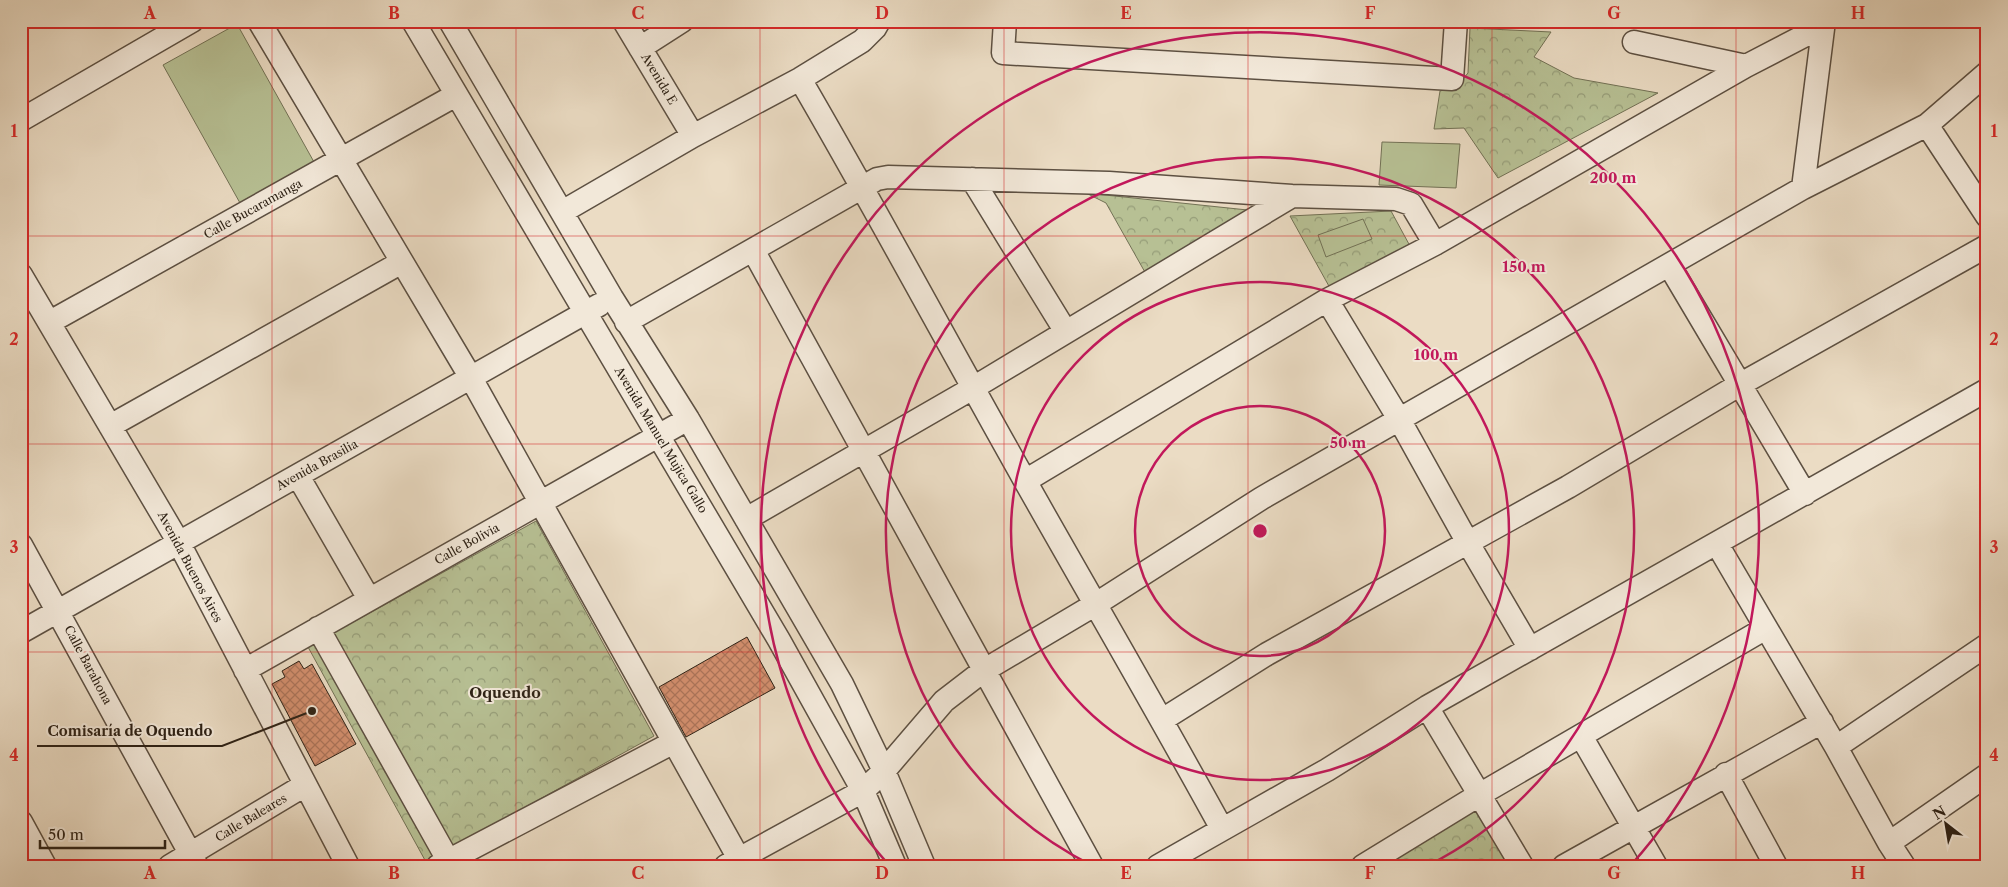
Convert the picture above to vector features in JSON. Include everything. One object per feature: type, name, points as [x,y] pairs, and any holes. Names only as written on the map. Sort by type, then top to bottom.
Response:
[{"type":"street","points":[[21,120],[192,21]]},
{"type":"street","points":[[259,21],[471,378],[674,742],[736,863],[863,792],[884,771],[944,701],[983,671],[1096,604],[1262,498],[1802,188],[1927,125],[1987,73]]},
{"type":"street","name":"Avenida Manuel Mujica Gallo","points":[[413,21],[779,640],[863,792],[896,866]]},
{"type":"street","points":[[450,21],[626,322],[688,419],[842,684],[884,771],[924,866]]},
{"type":"street","name":"Avenida E","points":[[624,21],[693,136]]},
{"type":"street","points":[[640,48],[682,21]]},
{"type":"street","points":[[562,212],[693,136],[800,79],[862,41],[879,21]]},
{"type":"street","points":[[1005,21],[1003,53],[1452,78],[1456,21]]},
{"type":"street","points":[[1025,481],[1327,300],[1435,244],[1823,23]]},
{"type":"street","points":[[1802,188],[1823,23]]},
{"type":"street","points":[[1634,42],[1746,66]]},
{"type":"street","points":[[1788,43],[1803,43],[1810,49],[1818,62]]},
{"type":"street","points":[[800,79],[863,187],[1025,481],[1162,720],[1222,830]]},
{"type":"street","name":"Calle Bucaramanga","points":[[50,322],[456,95]]},
{"type":"street","points":[[1927,125],[1987,216]]},
{"type":"street","points":[[626,322],[877,179],[888,177],[1109,183],[1292,196],[1396,199],[1411,204],[1435,244]]},
{"type":"street","points":[[972,179],[1066,332]]},
{"type":"street","points":[[746,519],[974,388],[1292,196]]},
{"type":"street","points":[[1162,720],[1267,654],[1568,488],[1739,385],[1987,246]]},
{"type":"street","points":[[753,250],[1092,866]]},
{"type":"street","points":[[110,426],[402,262]]},
{"type":"street","points":[[1669,265],[1805,494]]},
{"type":"street","name":"Avenida Buenos Aires","points":[[24,287],[50,322],[179,543],[348,866]]},
{"type":"street","name":"Avenida Brasilia","points":[[21,632],[612,298]]},
{"type":"street","points":[[1327,300],[1400,419],[1530,649]]},
{"type":"street","points":[[1158,866],[1327,770],[1427,707],[1716,544],[1805,494],[1983,401]]},
{"type":"street","name":"Calle Bolivia","points":[[245,670],[688,419]]},
{"type":"street","points":[[298,476],[369,599]]},
{"type":"street","points":[[1716,544],[1822,722],[1889,843],[1904,866]]},
{"type":"street","name":"Calle Barahona","points":[[21,545],[59,611],[194,860]]},
{"type":"street","points":[[318,628],[443,863],[674,742]]},
{"type":"street","points":[[1363,866],[1479,795],[1766,628]]},
{"type":"street","points":[[1836,747],[1987,644]]},
{"type":"street","points":[[1427,707],[1522,866]]},
{"type":"street","points":[[1564,866],[1822,722]]},
{"type":"street","points":[[1582,736],[1656,866]]},
{"type":"street","points":[[1726,774],[1776,866]]},
{"type":"street","points":[[1889,843],[1987,775]]},
{"type":"street","name":"Calle Baleares","points":[[170,866],[194,860],[305,785]]},
{"type":"street","points":[[21,822],[45,866]]},
{"type":"green space","points":[[237,24],[314,162],[240,203],[163,65]]},
{"type":"green space","points":[[1470,28],[1551,32],[1534,57],[1574,78],[1658,93],[1498,178],[1464,128],[1434,129],[1440,91],[1457,86],[1468,73]]},
{"type":"green space","points":[[1382,142],[1460,144],[1456,188],[1379,185]]},
{"type":"green space","points":[[1086,193],[1257,211],[1146,274],[1106,203]]},
{"type":"green space","points":[[1391,211],[1410,246],[1330,288],[1290,216]]},
{"type":"green space","points":[[1363,219],[1372,239],[1326,257],[1318,235]]},
{"type":"green space","points":[[536,521],[654,736],[426,862],[308,647]]},
{"type":"green space","points":[[1476,805],[1506,860],[1494,866],[1400,866],[1394,853]]},
{"type":"building","points":[[747,637],[775,688],[686,737],[659,687]]},
{"type":"building","points":[[299,661],[304,669],[312,664],[356,744],[315,766],[272,684],[285,677],[282,671]]},
{"type":"place","name":"Comisaría de Oquendo","points":[[312,711]]},
{"type":"district","name":"Oquendo","points":[[505,693]]}]
